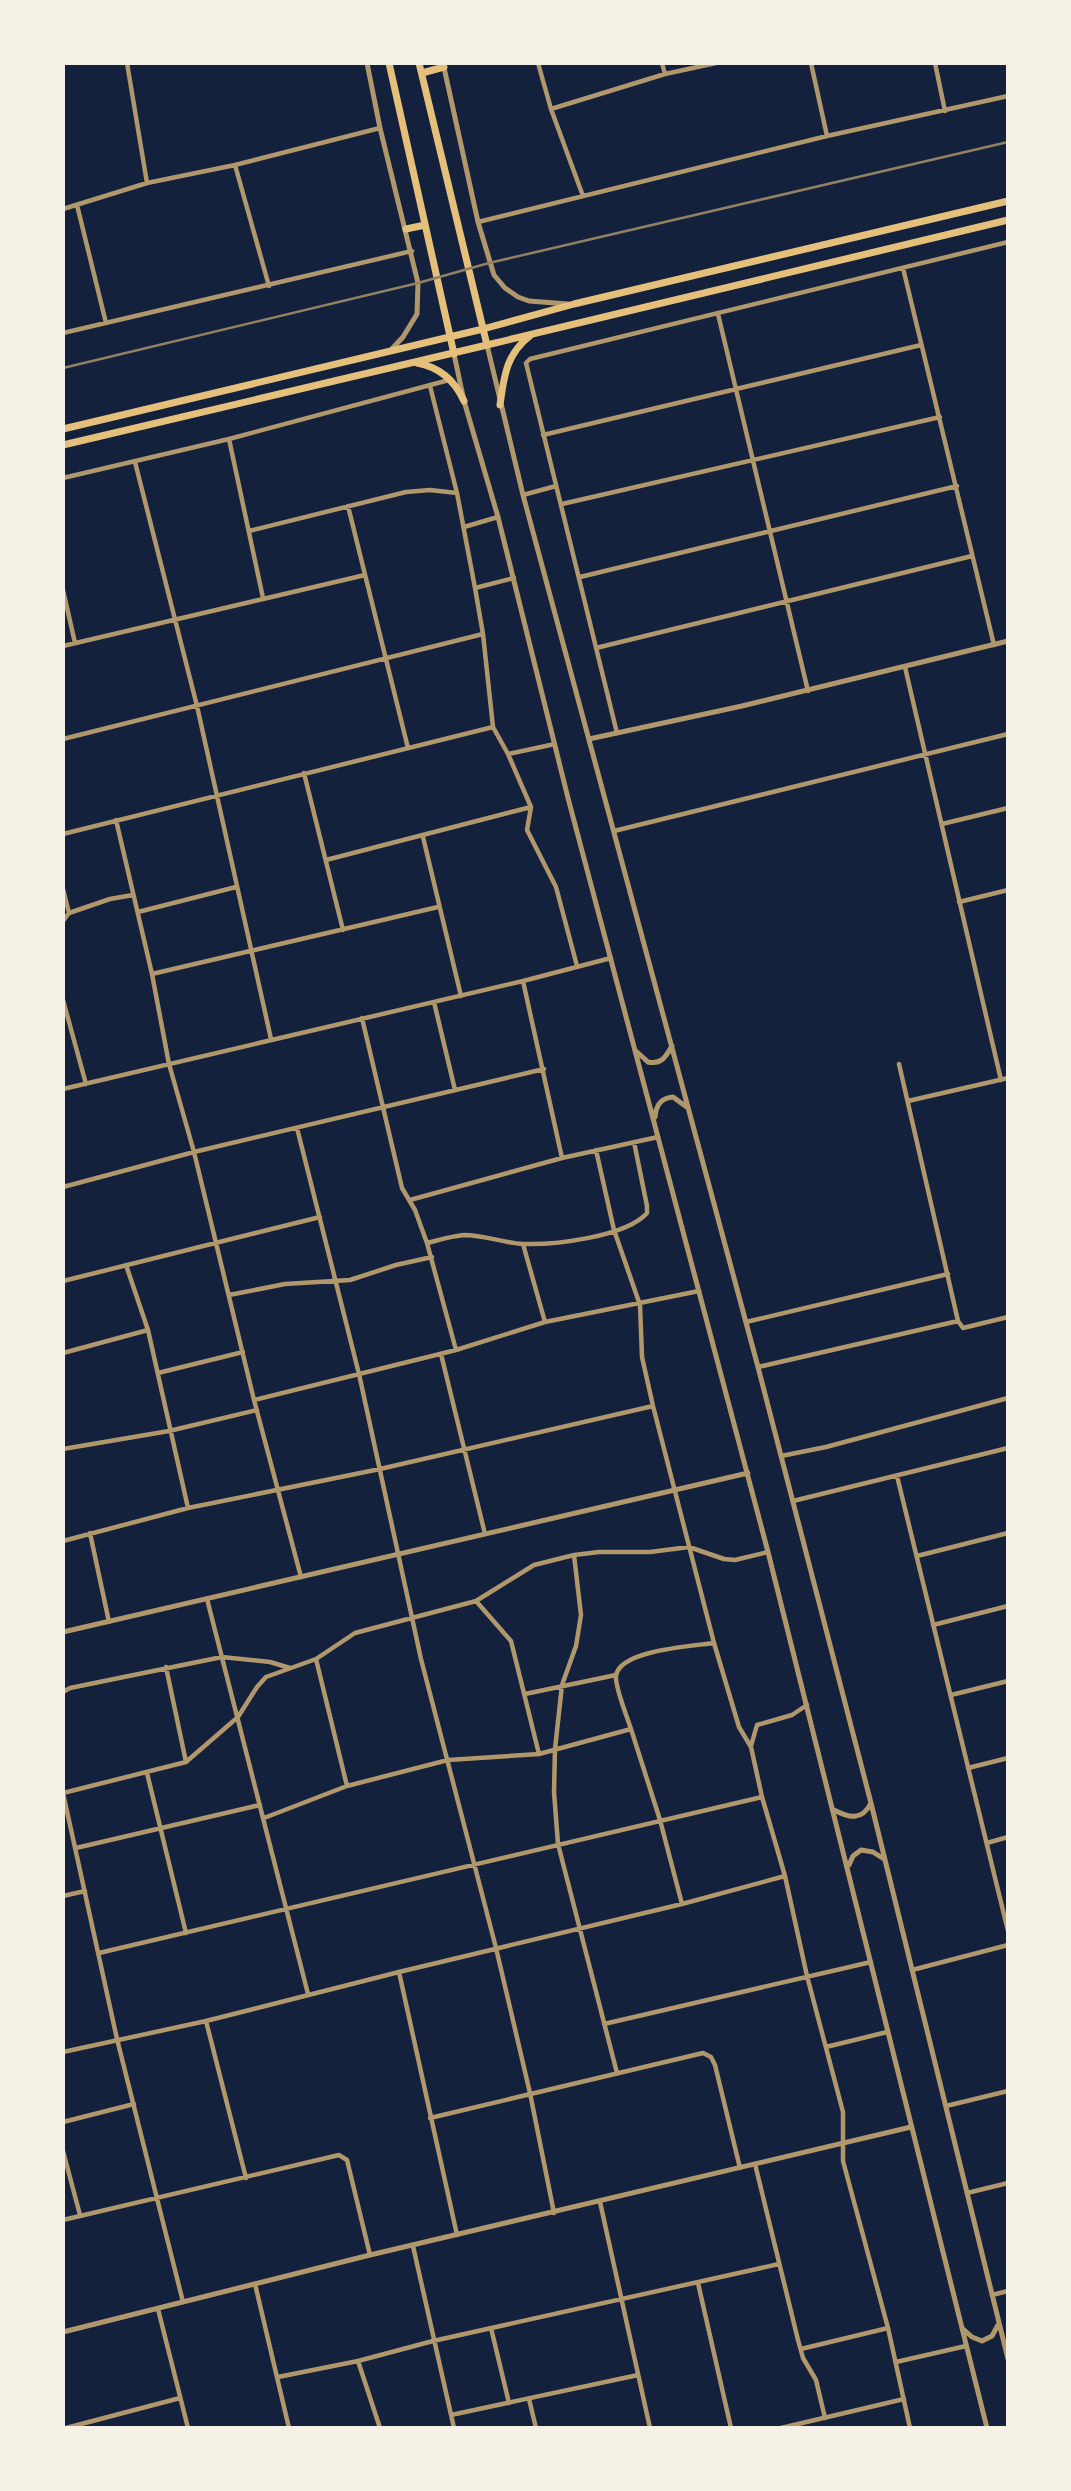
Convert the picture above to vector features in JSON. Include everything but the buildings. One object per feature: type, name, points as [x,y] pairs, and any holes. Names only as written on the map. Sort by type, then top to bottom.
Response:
[{"type":"main road","points":[[389,63],[454,354]]},
{"type":"main road","points":[[419,63],[487,345]]},
{"type":"main road","points":[[422,73],[444,65]]},
{"type":"main road","points":[[63,429],[388,353],[575,304],[1008,201]]},
{"type":"main road","points":[[63,445],[1008,220]]},
{"type":"main road","points":[[406,229],[425,225]]},
{"type":"main road","points":[[500,405],[503,378],[510,359],[522,342],[539,331]]},
{"type":"main road","points":[[410,362],[438,370],[450,379],[464,401]]},
{"type":"street","points":[[127,63],[147,183]]},
{"type":"street","points":[[366,63],[418,283],[417,314],[403,337],[388,353]]},
{"type":"street","points":[[538,63],[551,109],[583,196]]},
{"type":"street","points":[[662,63],[665,74]]},
{"type":"street","points":[[551,109],[665,74],[716,63]]},
{"type":"street","points":[[811,63],[827,136]]},
{"type":"street","points":[[935,63],[945,111]]},
{"type":"street","points":[[444,65],[478,222],[494,275],[511,293],[528,301],[575,304]]},
{"type":"street","points":[[478,222],[827,136],[1008,96]]},
{"type":"street","points":[[63,209],[147,183],[235,165],[380,128]]},
{"type":"street","points":[[235,165],[268,286]]},
{"type":"street","points":[[77,205],[106,323]]},
{"type":"street","points":[[617,733],[526,363],[530,359],[1008,243]]},
{"type":"street","points":[[63,333],[412,251]]},
{"type":"street","points":[[903,268],[994,645]]},
{"type":"street","points":[[718,314],[808,691]]},
{"type":"street","points":[[487,345],[523,495],[758,1367],[871,1803],[1008,2359]]},
{"type":"street","points":[[543,435],[921,345]]},
{"type":"street","points":[[454,354],[464,401],[514,578],[657,1137],[748,1473],[987,2428]]},
{"type":"street","points":[[63,478],[229,439],[450,379]]},
{"type":"street","points":[[429,386],[464,527],[483,634],[493,727],[531,807],[527,830],[556,887],[577,966]]},
{"type":"street","points":[[562,504],[940,416]]},
{"type":"street","points":[[229,439],[263,598]]},
{"type":"street","points":[[135,462],[197,706],[271,1039]]},
{"type":"street","points":[[523,495],[556,486]]},
{"type":"street","points":[[580,577],[957,486]]},
{"type":"street","points":[[249,531],[414,491],[457,493]]},
{"type":"street","points":[[348,506],[408,748]]},
{"type":"street","points":[[464,527],[498,517]]},
{"type":"street","points":[[596,648],[972,556]]},
{"type":"street","points":[[63,646],[365,575]]},
{"type":"street","points":[[475,588],[514,578]]},
{"type":"street","points":[[63,590],[75,643]]},
{"type":"street","points":[[63,739],[483,634]]},
{"type":"street","points":[[589,739],[808,691],[1008,641]]},
{"type":"street","points":[[905,667],[1000,1080]]},
{"type":"street","points":[[63,834],[493,727]]},
{"type":"street","points":[[614,831],[1008,734]]},
{"type":"street","points":[[508,754],[555,744]]},
{"type":"street","points":[[304,773],[343,930]]},
{"type":"street","points":[[326,860],[531,807]]},
{"type":"street","points":[[942,824],[1008,808]]},
{"type":"street","points":[[116,820],[152,974],[169,1064],[194,1152],[254,1400],[301,1577]]},
{"type":"street","points":[[423,836],[461,996]]},
{"type":"street","points":[[138,912],[236,887]]},
{"type":"street","points":[[63,889],[69,913]]},
{"type":"street","points":[[960,902],[1008,890]]},
{"type":"street","points":[[63,921],[69,913],[110,899],[133,895]]},
{"type":"street","points":[[152,974],[439,907]]},
{"type":"street","points":[[63,1089],[611,958]]},
{"type":"street","points":[[523,981],[562,1158]]},
{"type":"street","points":[[63,1000],[86,1084]]},
{"type":"street","points":[[434,1002],[455,1090]]},
{"type":"street","points":[[362,1018],[402,1188],[410,1200],[428,1243],[456,1350]]},
{"type":"street","points":[[635,1050],[652,1063],[661,1061],[672,1046]]},
{"type":"street","points":[[900,1064],[958,1321],[963,1328],[1008,1317]]},
{"type":"street","points":[[63,1187],[194,1152],[544,1069]]},
{"type":"street","points":[[908,1101],[1008,1078]]},
{"type":"street","points":[[654,1121],[657,1107],[665,1098],[673,1097],[688,1108]]},
{"type":"street","points":[[297,1128],[359,1374],[421,1659],[496,1948],[530,2093],[554,2213]]},
{"type":"street","points":[[410,1200],[562,1158],[657,1137]]},
{"type":"street","points":[[428,1243],[464,1235],[523,1244],[579,1240],[642,1219],[647,1213],[634,1142]]},
{"type":"street","points":[[596,1150],[614,1230],[640,1305],[642,1357],[677,1489],[689,1548],[739,1727],[751,1747],[762,1797],[785,1876],[842,2112],[845,2170],[888,2328],[910,2428]]},
{"type":"street","points":[[63,1281],[320,1217]]},
{"type":"street","points":[[523,1244],[545,1322]]},
{"type":"street","points":[[229,1295],[285,1284],[358,1278],[432,1256]]},
{"type":"street","points":[[126,1265],[148,1330],[188,1508]]},
{"type":"street","points":[[746,1322],[948,1274]]},
{"type":"street","points":[[254,1400],[442,1354],[545,1322],[699,1291]]},
{"type":"street","points":[[758,1367],[958,1321]]},
{"type":"street","points":[[63,1353],[148,1330]]},
{"type":"street","points":[[158,1373],[243,1352]]},
{"type":"street","points":[[442,1354],[485,1534]]},
{"type":"street","points":[[781,1456],[826,1447],[1008,1398]]},
{"type":"street","points":[[63,1541],[188,1508],[380,1469],[653,1406]]},
{"type":"street","points":[[63,1449],[169,1431],[257,1410]]},
{"type":"street","points":[[793,1502],[1008,1448]]},
{"type":"street","points":[[63,1632],[748,1473]]},
{"type":"street","points":[[897,1476],[1008,1931]]},
{"type":"street","points":[[90,1532],[109,1622]]},
{"type":"street","points":[[917,1556],[1008,1533]]},
{"type":"street","points":[[183,2303],[117,2039],[63,1793],[186,1762],[238,1717],[257,1686],[267,1677],[316,1659],[355,1633],[476,1601],[534,1565],[574,1555],[689,1548],[729,1560],[768,1552]]},
{"type":"street","points":[[574,1555],[581,1615],[576,1646],[562,1685],[555,1749],[554,1793],[558,1844],[617,2073]]},
{"type":"street","points":[[207,1599],[308,1994]]},
{"type":"street","points":[[476,1601],[511,1641],[539,1754]]},
{"type":"street","points":[[933,1625],[1008,1606]]},
{"type":"street","points":[[524,1694],[616,1675],[624,1664],[639,1655],[714,1643]]},
{"type":"street","points":[[63,1692],[70,1688],[222,1657],[278,1663],[290,1668]]},
{"type":"street","points":[[316,1659],[347,1786]]},
{"type":"street","points":[[166,1667],[186,1762]]},
{"type":"street","points":[[616,1675],[660,1820],[682,1904]]},
{"type":"street","points":[[951,1695],[1008,1681]]},
{"type":"street","points":[[751,1747],[757,1725],[792,1715],[807,1704]]},
{"type":"street","points":[[264,1818],[347,1786],[448,1760],[539,1754],[631,1728]]},
{"type":"street","points":[[968,1768],[1008,1758]]},
{"type":"street","points":[[146,1773],[186,1933]]},
{"type":"street","points":[[99,1953],[762,1797]]},
{"type":"street","points":[[834,1810],[848,1817],[857,1817],[865,1813],[871,1803]]},
{"type":"street","points":[[76,1849],[260,1804]]},
{"type":"street","points":[[987,1843],[1008,1838]]},
{"type":"street","points":[[849,1870],[851,1858],[859,1850],[870,1851],[884,1859]]},
{"type":"street","points":[[63,2052],[206,2021],[496,1948],[579,1930],[785,1876]]},
{"type":"street","points":[[63,1896],[85,1891]]},
{"type":"street","points":[[911,1970],[1008,1945]]},
{"type":"street","points":[[604,2024],[870,1962]]},
{"type":"street","points":[[398,1972],[457,2235]]},
{"type":"street","points":[[206,2021],[246,2178]]},
{"type":"street","points":[[827,2047],[887,2032]]},
{"type":"street","points":[[430,2118],[704,2053],[711,2057],[740,2168]]},
{"type":"street","points":[[945,2107],[1008,2091]]},
{"type":"street","points":[[63,2122],[134,2104]]},
{"type":"street","points":[[63,2332],[370,2255],[911,2127]]},
{"type":"street","points":[[63,2151],[80,2216]]},
{"type":"street","points":[[63,2220],[339,2155],[347,2160],[370,2255]]},
{"type":"street","points":[[755,2164],[801,2349],[816,2380],[825,2418]]},
{"type":"street","points":[[967,2193],[1008,2183]]},
{"type":"street","points":[[600,2202],[650,2428]]},
{"type":"street","points":[[413,2246],[454,2428]]},
{"type":"street","points":[[278,2377],[779,2264]]},
{"type":"street","points":[[698,2283],[731,2428]]},
{"type":"street","points":[[255,2284],[289,2428]]},
{"type":"street","points":[[992,2295],[1008,2291]]},
{"type":"street","points":[[158,2309],[188,2428]]},
{"type":"street","points":[[962,2328],[975,2339],[982,2341],[992,2336],[999,2322]]},
{"type":"street","points":[[491,2328],[509,2403]]},
{"type":"street","points":[[801,2349],[888,2328]]},
{"type":"street","points":[[896,2362],[966,2346]]},
{"type":"street","points":[[358,2361],[380,2428]]},
{"type":"street","points":[[451,2415],[638,2375]]},
{"type":"street","points":[[66,2428],[180,2398]]},
{"type":"street","points":[[529,2399],[536,2428]]},
{"type":"street","points":[[781,2428],[904,2399]]},
{"type":"railway","points":[[63,368],[418,283],[489,263],[1008,142]]}]
